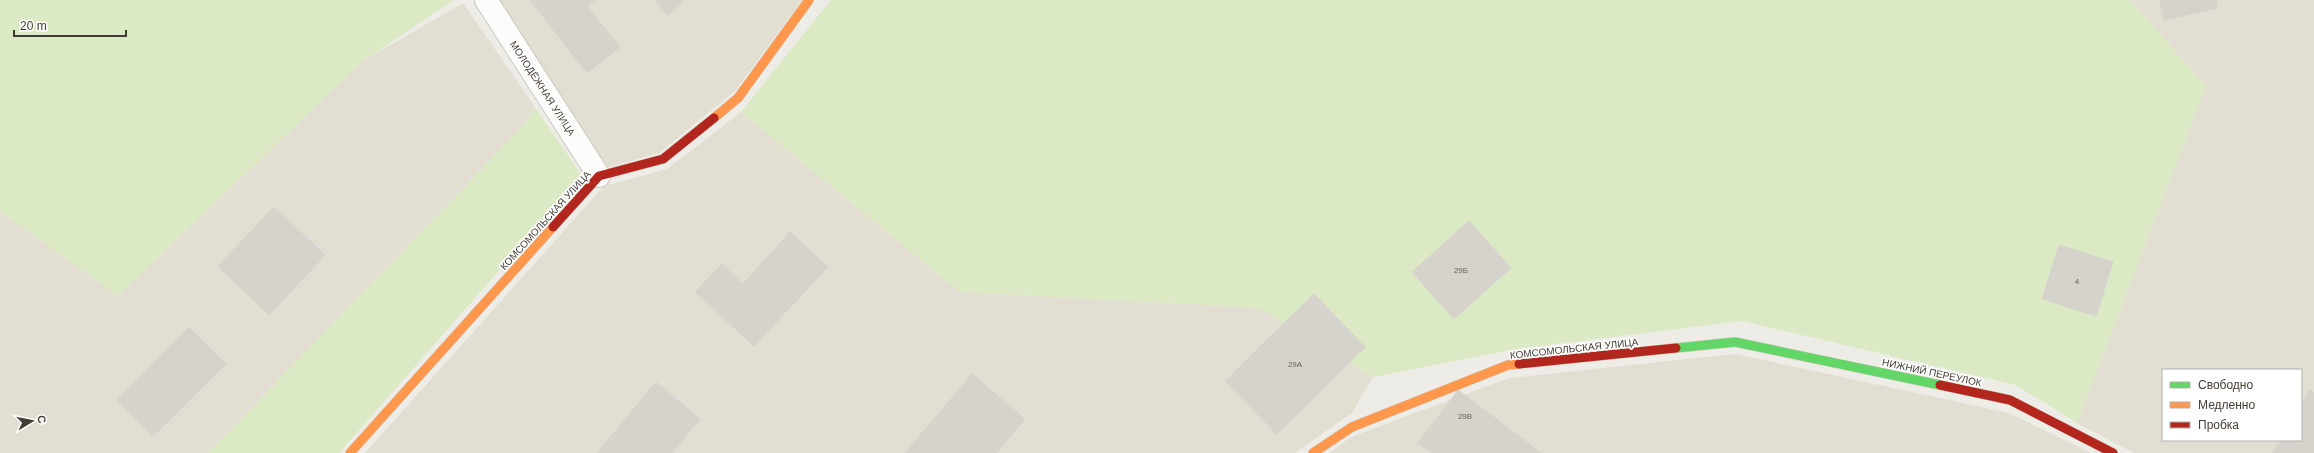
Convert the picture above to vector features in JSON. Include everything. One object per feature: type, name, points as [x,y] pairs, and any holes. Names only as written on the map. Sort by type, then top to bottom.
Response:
[{"type":"street","name":"МОЛОДЁЖНАЯ УЛИЦА","points":[[486,0],[599,176]]},
{"type":"street","name":"КОМСОМОЛЬСКАЯ УЛИЦА","points":[[350,453],[599,176],[662,159],[738,98],[809,0]]},
{"type":"street","name":"КОМСОМОЛЬСКАЯ УЛИЦА","points":[[1313,453],[1352,427],[1508,365],[1735,342]]},
{"type":"street","name":"НИЖНИЙ ПЕРЕУЛОК","points":[[1735,342],[2010,400],[2113,453]]},
{"type":"shaded area","points":[[493,0],[802,0],[734,92],[659,153],[602,169]]},
{"type":"shaded area","points":[[2130,0],[2314,0],[2314,453],[2134,453],[2077,423],[2206,86]]},
{"type":"shaded area","points":[[463,3],[535,107],[525,124],[208,453],[0,453],[0,211],[118,296],[363,61]]},
{"type":"shaded area","points":[[741,112],[960,292],[1259,308],[1373,377],[1352,413],[1295,453],[365,453],[604,186],[667,169]]},
{"type":"shaded area","points":[[1735,354],[2009,413],[2091,453],[1329,453],[1351,437],[1509,378]]},
{"type":"green space","points":[[0,0],[454,0],[363,61],[118,296],[0,211]]},
{"type":"green space","points":[[831,0],[2130,0],[2206,86],[2077,423],[2016,385],[1742,321],[1516,349],[1373,377],[1259,308],[960,292],[741,112]]},
{"type":"green space","points":[[535,107],[582,176],[339,453],[208,453],[525,124]]},
{"type":"building","points":[[530,0],[595,0],[587,6],[620,47],[587,73]]},
{"type":"building","points":[[654,0],[684,0],[668,15]]},
{"type":"building","points":[[2160,0],[2216,0],[2218,8],[2164,20]]},
{"type":"building","points":[[274,207],[325,255],[269,315],[218,266]]},
{"type":"building","points":[[1469,221],[1511,268],[1454,319],[1412,272]]},
{"type":"building","points":[[790,232],[828,267],[754,346],[695,292],[722,264],[743,284]]},
{"type":"building","points":[[2059,245],[2113,262],[2096,316],[2042,299]]},
{"type":"building","points":[[1314,294],[1365,347],[1277,434],[1225,381]]},
{"type":"building","points":[[189,327],[226,364],[153,436],[117,400]]},
{"type":"building","points":[[972,374],[1025,419],[996,453],[905,453]]},
{"type":"building","points":[[656,382],[700,419],[672,453],[597,453]]},
{"type":"building","points":[[1458,390],[1541,453],[1432,453],[1418,443]]},
{"type":"building","points":[[2310,390],[2314,393],[2314,453],[2272,453],[2279,441],[2302,441],[2302,402]]},
{"type":"traffic: fast","points":[[1676,348],[1735,342],[1940,385]]},
{"type":"traffic: slow","points":[[714,118],[738,98],[809,0]]},
{"type":"traffic: slow","points":[[350,453],[553,227]]},
{"type":"traffic: slow","points":[[1313,453],[1352,427],[1508,365],[1519,364]]},
{"type":"traffic: jam","points":[[553,227],[599,176],[663,159],[714,118]]},
{"type":"traffic: jam","points":[[1519,364],[1676,348]]},
{"type":"traffic: jam","points":[[1940,385],[2010,400],[2113,453]]}]
